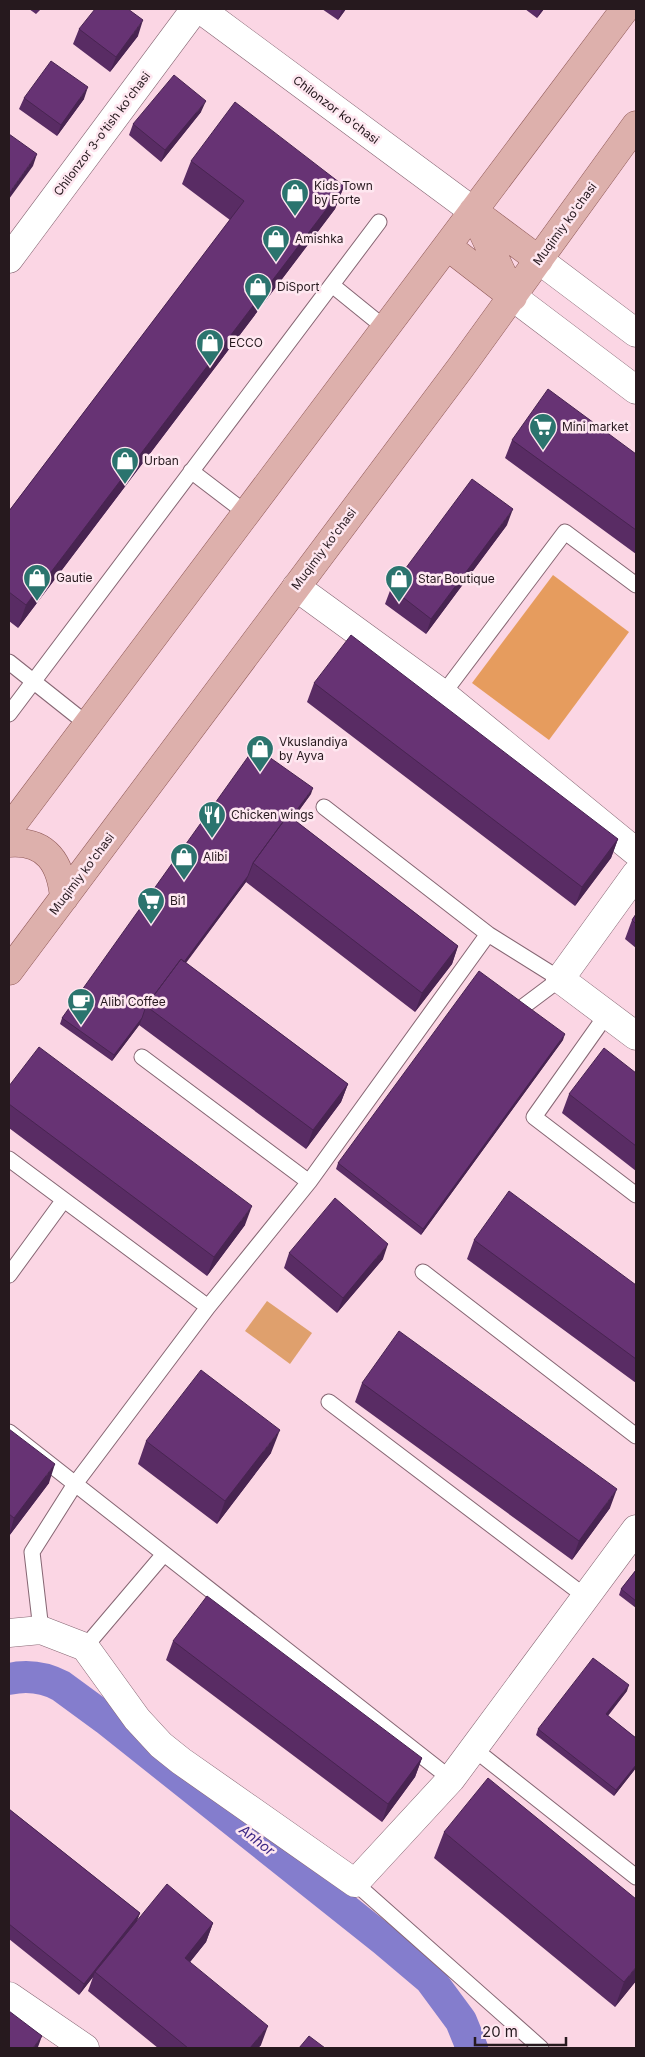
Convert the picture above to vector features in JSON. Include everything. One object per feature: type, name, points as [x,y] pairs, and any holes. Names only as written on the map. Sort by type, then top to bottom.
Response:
[{"type":"main road","points":[[9,829],[625,9]]},
{"type":"main road","name":"Muqimiy ko'chasi","points":[[9,971],[512,297],[636,125]]},
{"type":"main road","points":[[473,211],[512,297]]},
{"type":"main road","points":[[473,211],[539,260]]},
{"type":"main road","points":[[447,246],[539,260]]},
{"type":"main road","points":[[447,246],[512,297]]},
{"type":"main road","points":[[9,843],[23,842],[35,846],[54,860],[60,872],[64,898]]},
{"type":"street","name":"Chilonzor 3-o'tish ko'chasi","points":[[9,259],[195,9]]},
{"type":"street","name":"Chilonzor ko'chasi","points":[[200,9],[473,211]]},
{"type":"street","points":[[539,260],[636,333]]},
{"type":"street","points":[[512,297],[636,390]]},
{"type":"street","points":[[296,586],[444,694],[636,852]]},
{"type":"street","points":[[636,874],[560,979],[636,1036]]},
{"type":"street","points":[[9,1633],[41,1630],[85,1647],[137,1719],[161,1745],[355,1883],[451,1780],[636,1529]]},
{"type":"street","points":[[9,1996],[85,2048]]},
{"type":"lane","points":[[9,714],[379,222]]},
{"type":"lane","points":[[332,285],[385,328]]},
{"type":"lane","points":[[191,471],[246,513]]},
{"type":"lane","points":[[444,694],[565,532],[636,586]]},
{"type":"lane","points":[[9,662],[88,724]]},
{"type":"lane","points":[[324,807],[488,934],[560,979],[520,1009],[503,1032]]},
{"type":"lane","points":[[41,1630],[32,1552],[75,1484],[208,1308],[309,1182],[488,934]]},
{"type":"lane","points":[[607,1014],[534,1117],[636,1195]]},
{"type":"lane","points":[[142,1057],[309,1182]]},
{"type":"lane","points":[[9,1159],[208,1308]]},
{"type":"lane","points":[[9,1275],[63,1201]]},
{"type":"lane","points":[[423,1272],[636,1436]]},
{"type":"lane","points":[[329,1402],[586,1598]]},
{"type":"lane","points":[[9,1432],[451,1780]]},
{"type":"lane","points":[[85,1647],[164,1554]]},
{"type":"lane","points":[[474,1749],[636,1877]]},
{"type":"lane","points":[[355,1883],[541,2048]]},
{"type":"shaded area","points":[[553,575],[629,632],[549,740],[472,683]]},
{"type":"shaded area","points":[[267,1301],[312,1333],[290,1364],[245,1331]]},
{"type":"building","points":[[95,9],[128,9],[143,20],[116,57],[79,29]]},
{"type":"building","points":[[51,61],[88,87],[61,125],[24,98]]},
{"type":"building","points":[[174,75],[206,101],[165,150],[133,124]]},
{"type":"building","points":[[235,102],[344,186],[26,605],[9,592],[9,511],[244,201],[191,161]]},
{"type":"building","points":[[9,134],[37,154],[10,192],[9,191]]},
{"type":"building","points":[[548,389],[636,454],[636,530],[512,440]]},
{"type":"building","points":[[472,479],[513,509],[431,619],[391,588]]},
{"type":"building","points":[[351,635],[618,839],[582,887],[314,683]]},
{"type":"building","points":[[255,747],[313,788],[291,818],[288,815],[253,863],[248,876],[184,962],[181,959],[146,1006],[142,1018],[114,1055],[62,1018]]},
{"type":"building","points":[[288,815],[458,946],[422,993],[253,863]]},
{"type":"building","points":[[636,914],[636,924],[632,920]]},
{"type":"building","points":[[181,959],[348,1084],[313,1130],[146,1006]]},
{"type":"building","points":[[479,971],[565,1034],[423,1229],[338,1163]]},
{"type":"building","points":[[39,1047],[252,1206],[214,1257],[9,1104],[9,1086]]},
{"type":"building","points":[[604,1048],[636,1073],[636,1146],[569,1094]]},
{"type":"building","points":[[509,1191],[636,1285],[636,1359],[474,1240]]},
{"type":"building","points":[[335,1198],[388,1244],[343,1298],[289,1253]]},
{"type":"building","points":[[399,1331],[617,1489],[579,1541],[362,1383]]},
{"type":"building","points":[[201,1370],[280,1430],[225,1501],[146,1441]]},
{"type":"building","points":[[9,1429],[55,1464],[14,1518],[9,1514]]},
{"type":"building","points":[[636,1570],[636,1601],[621,1589]]},
{"type":"building","points":[[207,1596],[422,1758],[388,1804],[173,1641]]},
{"type":"building","points":[[593,1658],[629,1685],[606,1714],[636,1738],[636,1765],[616,1790],[538,1729]]},
{"type":"building","points":[[488,1778],[636,1899],[636,1967],[624,1982],[444,1832]]},
{"type":"building","points":[[9,1809],[140,1913],[84,1984],[9,1924]]},
{"type":"building","points":[[167,1884],[213,1923],[185,1958],[268,2026],[250,2048],[188,2048],[95,1972]]},
{"type":"building","points":[[9,2011],[42,2036],[33,2048],[9,2048]]},
{"type":"building","points":[[309,2036],[325,2048],[299,2048]]},
{"type":"waterway","name":"Anhor","points":[[9,1679],[35,1678],[61,1686],[106,1719],[385,1941],[430,1979],[461,2021],[472,2048]]},
{"type":"place","name":"Kids Town by Forte","points":[[295,217]]},
{"type":"place","name":"Amishka","points":[[276,263]]},
{"type":"place","name":"DiSport","points":[[258,311]]},
{"type":"place","name":"ECCO","points":[[210,367]]},
{"type":"place","name":"Mini market","points":[[543,451]]},
{"type":"place","name":"Urban","points":[[125,485]]},
{"type":"place","name":"Gautie","points":[[37,602]]},
{"type":"place","name":"Star Boutique","points":[[399,603]]},
{"type":"place","name":"Vkuslandiya by Ayva","points":[[260,773]]},
{"type":"place","name":"Chicken wings","points":[[212,839]]},
{"type":"place","name":"Alibi","points":[[184,881]]},
{"type":"place","name":"Bi1","points":[[151,925]]},
{"type":"place","name":"Alibi Coffee","points":[[81,1026]]}]
